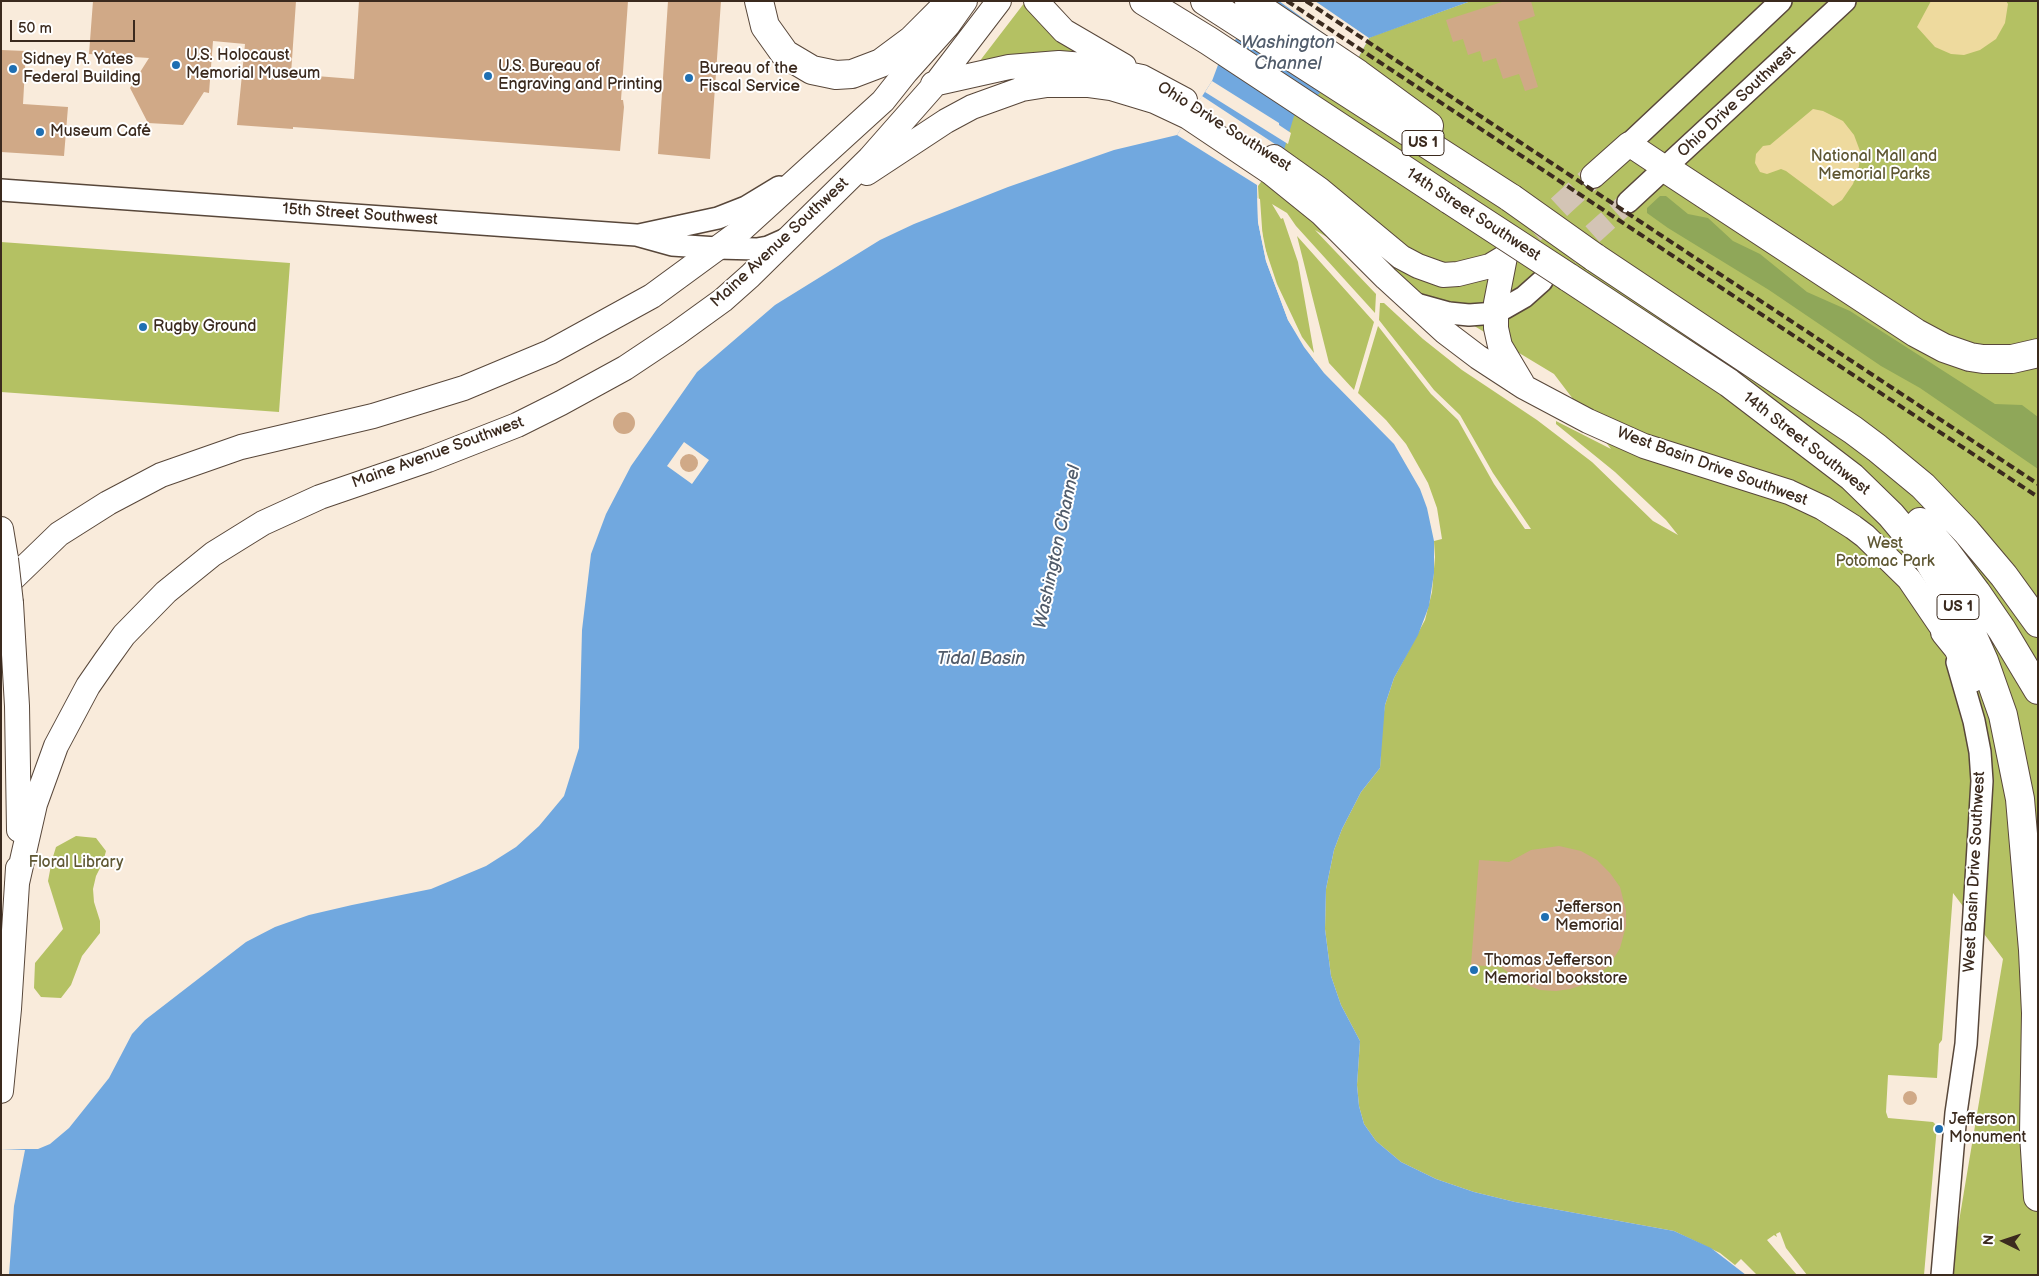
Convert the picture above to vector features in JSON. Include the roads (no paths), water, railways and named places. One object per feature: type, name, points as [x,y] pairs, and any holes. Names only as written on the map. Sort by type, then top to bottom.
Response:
[{"type":"highway","points":[[759,1],[765,26],[785,54],[812,70],[836,75],[860,72],[880,63],[912,40],[951,1]]},
{"type":"highway","name":"14th Street Southwest","points":[[1144,1],[1209,41],[1450,200],[1555,279],[1729,383],[1830,459],[1885,508],[1927,558],[1958,608],[1984,661],[2010,744],[2020,799],[2031,919],[2036,1013],[2034,1165],[2038,1197]]},
{"type":"highway","points":[[1205,1],[1249,11]]},
{"type":"highway","name":"14th Street Southwest","points":[[1249,11],[1347,81],[1429,126],[1511,198],[1877,448],[1923,486],[1966,531],[2038,623]]},
{"type":"highway","points":[[1665,168],[1930,342],[1956,353],[1983,359],[2012,359],[2038,353]]},
{"type":"highway","points":[[1729,383],[1796,417],[1874,476],[1947,553],[2002,630],[2038,690]]},
{"type":"highway","points":[[2020,598],[2038,636]]},
{"type":"highway","points":[[1945,632],[1958,648],[1968,668],[1996,748],[2010,829],[2031,919]]},
{"type":"main road","name":"Maine Avenue Southwest","points":[[6,597],[59,534],[140,485],[222,453],[405,407],[493,376],[550,352],[652,296],[718,248],[780,197],[883,100],[948,24],[965,1]]},
{"type":"main road","name":"Maine Avenue Southwest","points":[[17,884],[35,804],[60,738],[88,686],[124,635],[166,592],[212,554],[264,522],[338,490],[428,460],[517,425],[562,403],[625,368],[723,300],[870,158],[937,82],[999,1]]},
{"type":"main road","points":[[1036,1],[1064,31],[1142,77]]},
{"type":"main road","name":"Ohio Drive Southwest","points":[[883,100],[937,82],[980,72],[1036,63],[1084,65],[1142,77],[1274,166],[1319,188],[1401,257],[1418,266],[1443,274],[1458,274],[1490,266],[1505,257],[1498,283],[1496,313]]},
{"type":"main road","name":"Ohio Drive Southwest","points":[[830,197],[946,121],[981,104],[1022,90],[1068,85],[1111,88],[1192,112]]},
{"type":"main road","points":[[1593,176],[1629,144],[1665,168]]},
{"type":"main road","name":"Ohio Drive Southwest","points":[[1274,166],[1412,303]]},
{"type":"main road","name":"West Basin Drive Southwest","points":[[1412,303],[1478,357],[1524,387],[1588,421],[1644,446],[1781,489],[1823,508],[1865,536],[1891,560],[1914,585],[1945,632]]},
{"type":"main road","points":[[1496,313],[1496,328],[1500,346],[1524,387]]},
{"type":"main road","points":[[1,529],[6,559],[6,597],[19,765],[17,884],[1,1091]]},
{"type":"street","points":[[1629,144],[1781,1]]},
{"type":"street","name":"Ohio Drive Southwest","points":[[1628,202],[1845,1]]},
{"type":"street","points":[[636,235],[718,218],[746,206],[808,170]]},
{"type":"street","name":"15th Street Southwest","points":[[1,190],[636,235],[672,245],[718,248],[757,249],[786,239]]},
{"type":"street","name":"Ohio Drive Southwest","points":[[1412,303],[1449,313],[1469,315],[1496,313],[1555,279]]},
{"type":"street","name":"West Basin Drive Southwest","points":[[1942,1275],[1956,1113],[1966,1044],[1982,781],[1980,752],[1974,721],[1963,680],[1945,632]]},
{"type":"water","name":"Tidal Basin","points":[[1262,1],[1471,1],[1369,38],[1357,60],[1294,116],[1284,150],[1257,186],[1258,222],[1266,261],[1288,320],[1304,347],[1324,373],[1394,444],[1420,489],[1427,508],[1434,541],[1434,573],[1429,606],[1418,635],[1394,678],[1385,705],[1380,768],[1361,792],[1342,829],[1334,850],[1326,889],[1325,929],[1331,976],[1341,1005],[1360,1041],[1357,1085],[1359,1106],[1364,1124],[1376,1141],[1401,1162],[1436,1179],[1474,1192],[1515,1202],[1674,1231],[1711,1248],[1746,1275],[1,1275],[1,1149],[38,1149],[50,1144],[69,1128],[109,1078],[132,1034],[145,1020],[246,942],[275,927],[309,915],[431,889],[486,866],[516,847],[539,826],[564,796],[579,748],[582,630],[591,554],[606,514],[631,466],[697,372],[775,305],[880,240],[914,224],[1008,187],[1114,150],[1177,135],[1212,81],[1218,65]]},
{"type":"tunnel","points":[[1506,256],[1593,176]]},
{"type":"tunnel","points":[[1545,277],[1628,202]]},
{"type":"railway","points":[[1287,1],[2038,497]]},
{"type":"railway","points":[[1306,1],[2038,484]]},
{"type":"place","name":"U.S. Holocaust Memorial Museum","points":[[176,65]]},
{"type":"place","name":"Sidney R. Yates Federal Building","points":[[13,69]]},
{"type":"place","name":"U.S. Bureau of Engraving and Printing","points":[[488,76]]},
{"type":"place","name":"Bureau of the Fiscal Service","points":[[689,78]]},
{"type":"place","name":"Museum Café","points":[[40,132]]},
{"type":"place","name":"Rugby Ground","points":[[143,327]]},
{"type":"place","name":"Jefferson Memorial","points":[[1545,917]]},
{"type":"place","name":"Thomas Jefferson Memorial bookstore","points":[[1474,970]]},
{"type":"place","name":"Jefferson Monument","points":[[1939,1129]]},
{"type":"water label","name":"Washington Channel","points":[[1288,53]]},
{"type":"water label","name":"Washington Channel","points":[[1058,547]]},
{"type":"park label","name":"National Mall and Memorial Parks","points":[[1874,166]]},
{"type":"park label","name":"West Potomac Park","points":[[1885,553]]},
{"type":"park label","name":"Floral Library","points":[[76,863]]}]
